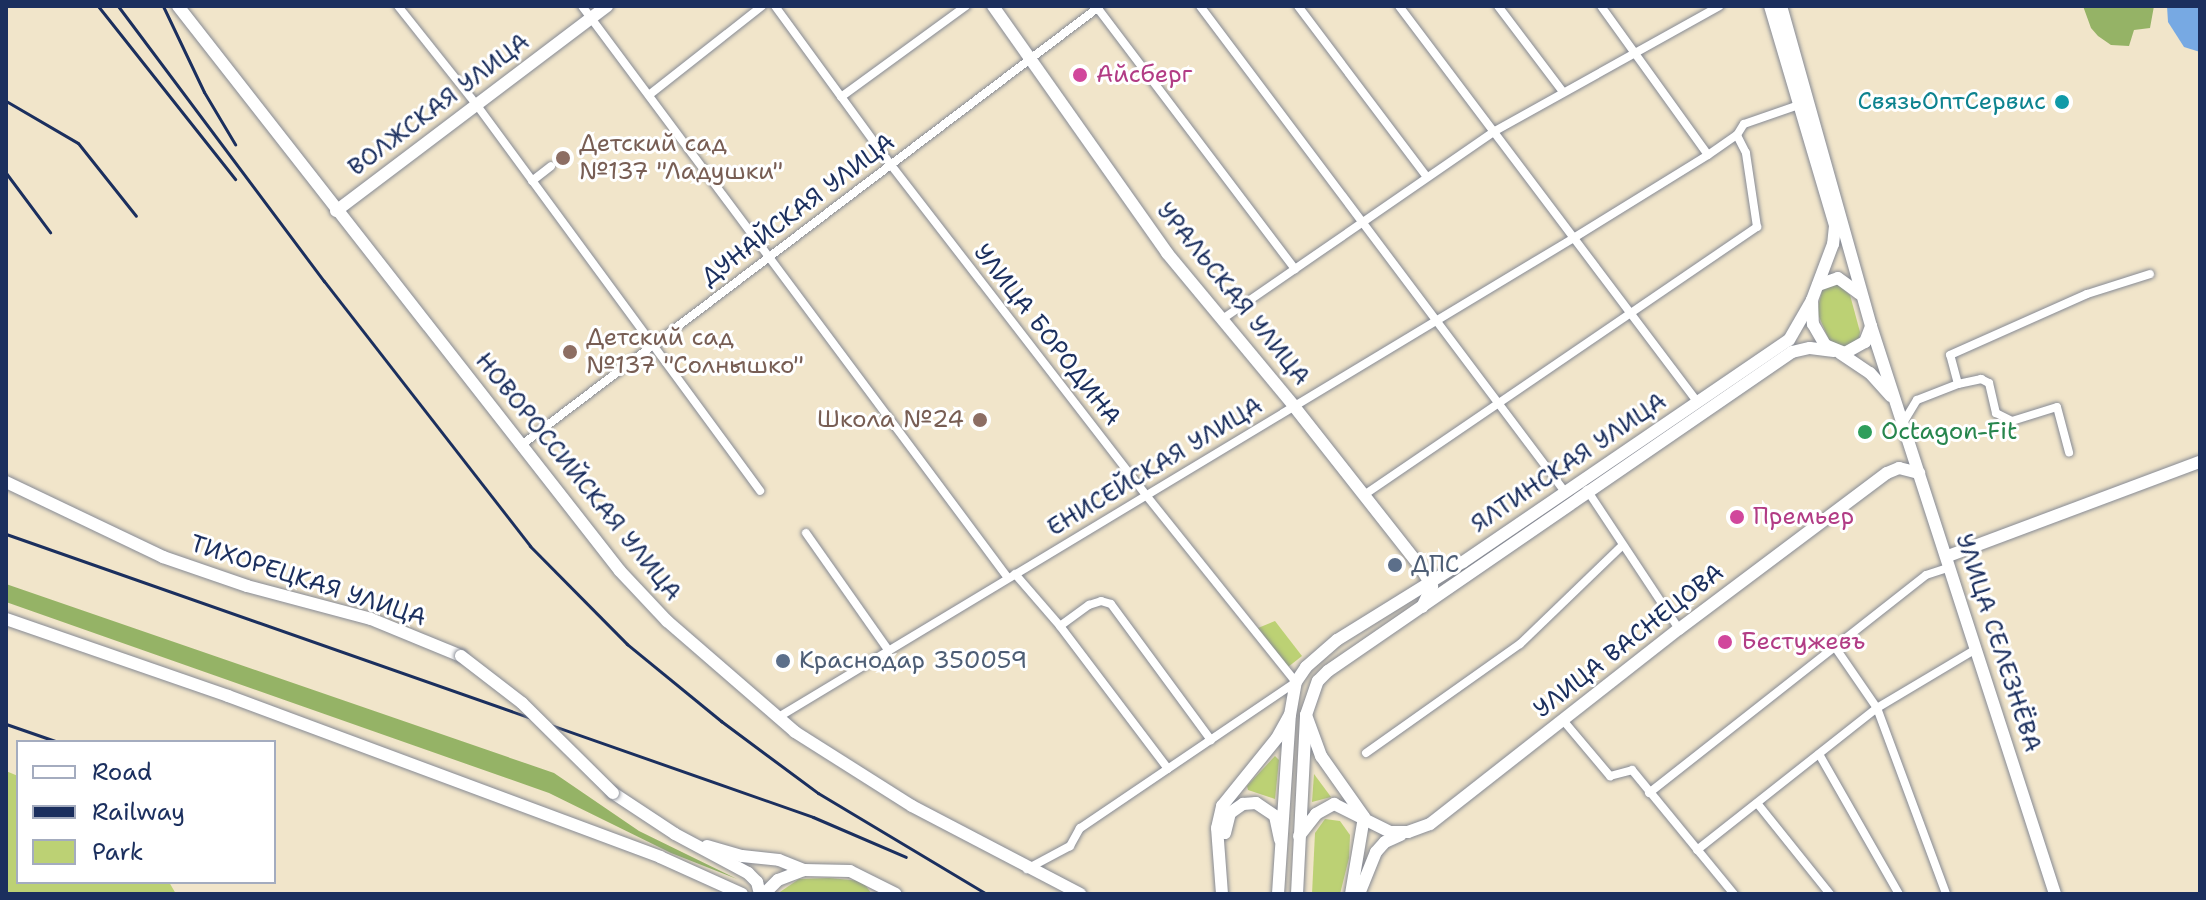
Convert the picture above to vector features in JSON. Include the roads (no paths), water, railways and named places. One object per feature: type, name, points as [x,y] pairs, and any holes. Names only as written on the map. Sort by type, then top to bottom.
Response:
[{"type":"main road","name":"НОВОРОССИЙСКАЯ УЛИЦА","points":[[178,6],[520,446],[620,571],[667,621],[777,718],[912,806],[1027,869],[1080,894]]},
{"type":"main road","name":"ВОЛЖСКАЯ УЛИЦА","points":[[336,211],[607,6]]},
{"type":"main road","name":"УРАЛЬСКАЯ УЛИЦА","points":[[993,6],[1167,253],[1293,405],[1429,581]]},
{"type":"main road","points":[[1770,6],[1835,226],[1833,244],[1812,300],[1813,324],[1825,345],[1837,352],[1859,348],[1870,335],[1871,326],[1781,6]]},
{"type":"main road","points":[[1818,286],[1831,278],[1842,279],[1864,303]]},
{"type":"main road","name":"ЯЛТИНСКАЯ УЛИЦА","points":[[1296,682],[1306,667],[1337,640],[1565,492],[1789,340],[1812,300]]},
{"type":"main road","name":"УЛИЦА СЕЛЕЗНЁВА","points":[[1871,326],[2055,894]]},
{"type":"main road","name":"ЯЛТИНСКАЯ УЛИЦА","points":[[1306,715],[1318,681],[1341,661],[1587,490],[1792,352],[1810,348],[1837,352]]},
{"type":"main road","name":"УЛИЦА СЕЛЕЗНЁВА","points":[[1837,352],[1870,373],[1897,405]]},
{"type":"main road","points":[[1949,561],[2200,462]]},
{"type":"main road","name":"УЛИЦА ВАСНЕЦОВА","points":[[1359,894],[1376,852],[1385,842],[1430,824],[1679,629],[1869,487],[1899,468],[1919,473]]},
{"type":"main road","name":"ТИХОРЕЦКАЯ УЛИЦА","points":[[6,482],[163,557],[247,586],[371,619],[461,656],[522,703],[613,793],[689,841],[748,873],[761,892]]},
{"type":"main road","points":[[1422,607],[1431,592],[1429,581]]},
{"type":"main road","points":[[6,619],[228,696],[660,857],[718,888],[744,894],[761,892],[798,871],[850,871],[896,894]]},
{"type":"main road","points":[[1278,894],[1290,715],[1296,682]]},
{"type":"main road","points":[[1222,887],[1217,828],[1222,806],[1277,738],[1290,715]]},
{"type":"main road","points":[[1306,715],[1321,756],[1364,817],[1351,894]]},
{"type":"main road","points":[[1297,894],[1306,715]]},
{"type":"main road","points":[[1222,887],[1226,823],[1230,813],[1243,804],[1267,807],[1275,816],[1281,842]]},
{"type":"main road","points":[[1299,836],[1326,805],[1334,804],[1390,832],[1408,832]]},
{"type":"main road","name":"ТИХОРЕЦКАЯ УЛИЦА","points":[[689,841],[742,856],[779,860],[798,871]]},
{"type":"main road","points":[[871,881],[878,894]]},
{"type":"street","points":[[398,6],[476,104],[760,491]]},
{"type":"street","points":[[582,6],[769,258],[1012,576],[1060,626],[1168,769]]},
{"type":"street","points":[[649,95],[762,6]]},
{"type":"street","name":"УЛИЦА БОРОДИНА","points":[[775,6],[891,165],[1146,495],[1296,682]]},
{"type":"street","points":[[841,97],[966,6]]},
{"type":"street","points":[[1200,6],[1565,492]]},
{"type":"street","points":[[1298,6],[1427,177]]},
{"type":"street","points":[[1399,6],[1697,402]]},
{"type":"street","points":[[1498,6],[1563,92]]},
{"type":"street","points":[[1601,6],[1708,155]]},
{"type":"street","points":[[1221,320],[1495,131],[1636,52],[1703,10],[1720,6]]},
{"type":"street","points":[[1098,7],[1295,269]]},
{"type":"street","name":"ДУНАЙСКАЯ УЛИЦА","points":[[520,446],[1098,7]]},
{"type":"street","name":"ЕНИСЕЙСКАЯ УЛИЦА","points":[[777,718],[1572,239],[1708,155],[1737,135],[1744,124],[1799,105]]},
{"type":"street","points":[[1364,495],[1629,311],[1757,227],[1746,153],[1737,135]]},
{"type":"street","points":[[532,181],[551,166]]},
{"type":"street","points":[[1958,384],[1950,355],[2087,294],[2150,274]]},
{"type":"street","points":[[1903,423],[1917,400],[1958,384],[1981,379],[1989,383],[1996,413],[2012,421],[2057,407],[2069,452]]},
{"type":"street","points":[[1587,490],[1679,629]]},
{"type":"street","points":[[806,533],[889,651]]},
{"type":"street","points":[[1366,753],[1520,644],[1622,546]]},
{"type":"street","points":[[1649,793],[1926,575],[1949,561]]},
{"type":"street","points":[[1060,626],[1089,605],[1101,601],[1111,604],[1211,740]]},
{"type":"street","points":[[1835,647],[1877,708],[1946,894]]},
{"type":"street","points":[[1697,850],[1877,708],[1976,649]]},
{"type":"street","name":"ЯЛТИНСКАЯ УЛИЦА","points":[[1027,869],[1070,846],[1080,828],[1296,682]]},
{"type":"street","points":[[1562,719],[1610,776],[1632,770],[1734,894]]},
{"type":"street","points":[[1819,754],[1899,894]]},
{"type":"street","points":[[1757,803],[1830,894]]},
{"type":"water","points":[[2167,6],[2200,6],[2200,52],[2184,47],[2168,22]]},
{"type":"railway","points":[[98,6],[235,179]]},
{"type":"railway","points":[[118,6],[324,281],[530,546],[627,644],[721,721],[818,793],[987,894]]},
{"type":"railway","points":[[163,6],[204,92],[235,144]]},
{"type":"railway","points":[[6,101],[78,143],[136,216]]},
{"type":"railway","points":[[6,173],[50,232]]},
{"type":"railway","points":[[6,534],[813,817],[906,857]]},
{"type":"railway","points":[[6,724],[52,740]]},
{"type":"place","name":"Айсберг","points":[[1080,75]]},
{"type":"place","name":"СвязьОптСервис","points":[[2062,102]]},
{"type":"place","name":"Детский сад №137 \"Ладушки\"","points":[[563,158]]},
{"type":"place","name":"Детский сад №137 \"Солнышко\"","points":[[570,352]]},
{"type":"place","name":"Школа №24","points":[[980,420]]},
{"type":"place","name":"Octagon-Fit","points":[[1865,432]]},
{"type":"place","name":"Премьер","points":[[1737,517]]},
{"type":"place","name":"ДПС","points":[[1395,565]]},
{"type":"place","name":"Бестужевъ","points":[[1725,642]]},
{"type":"place","name":"Краснодар 350059","points":[[783,661]]}]
